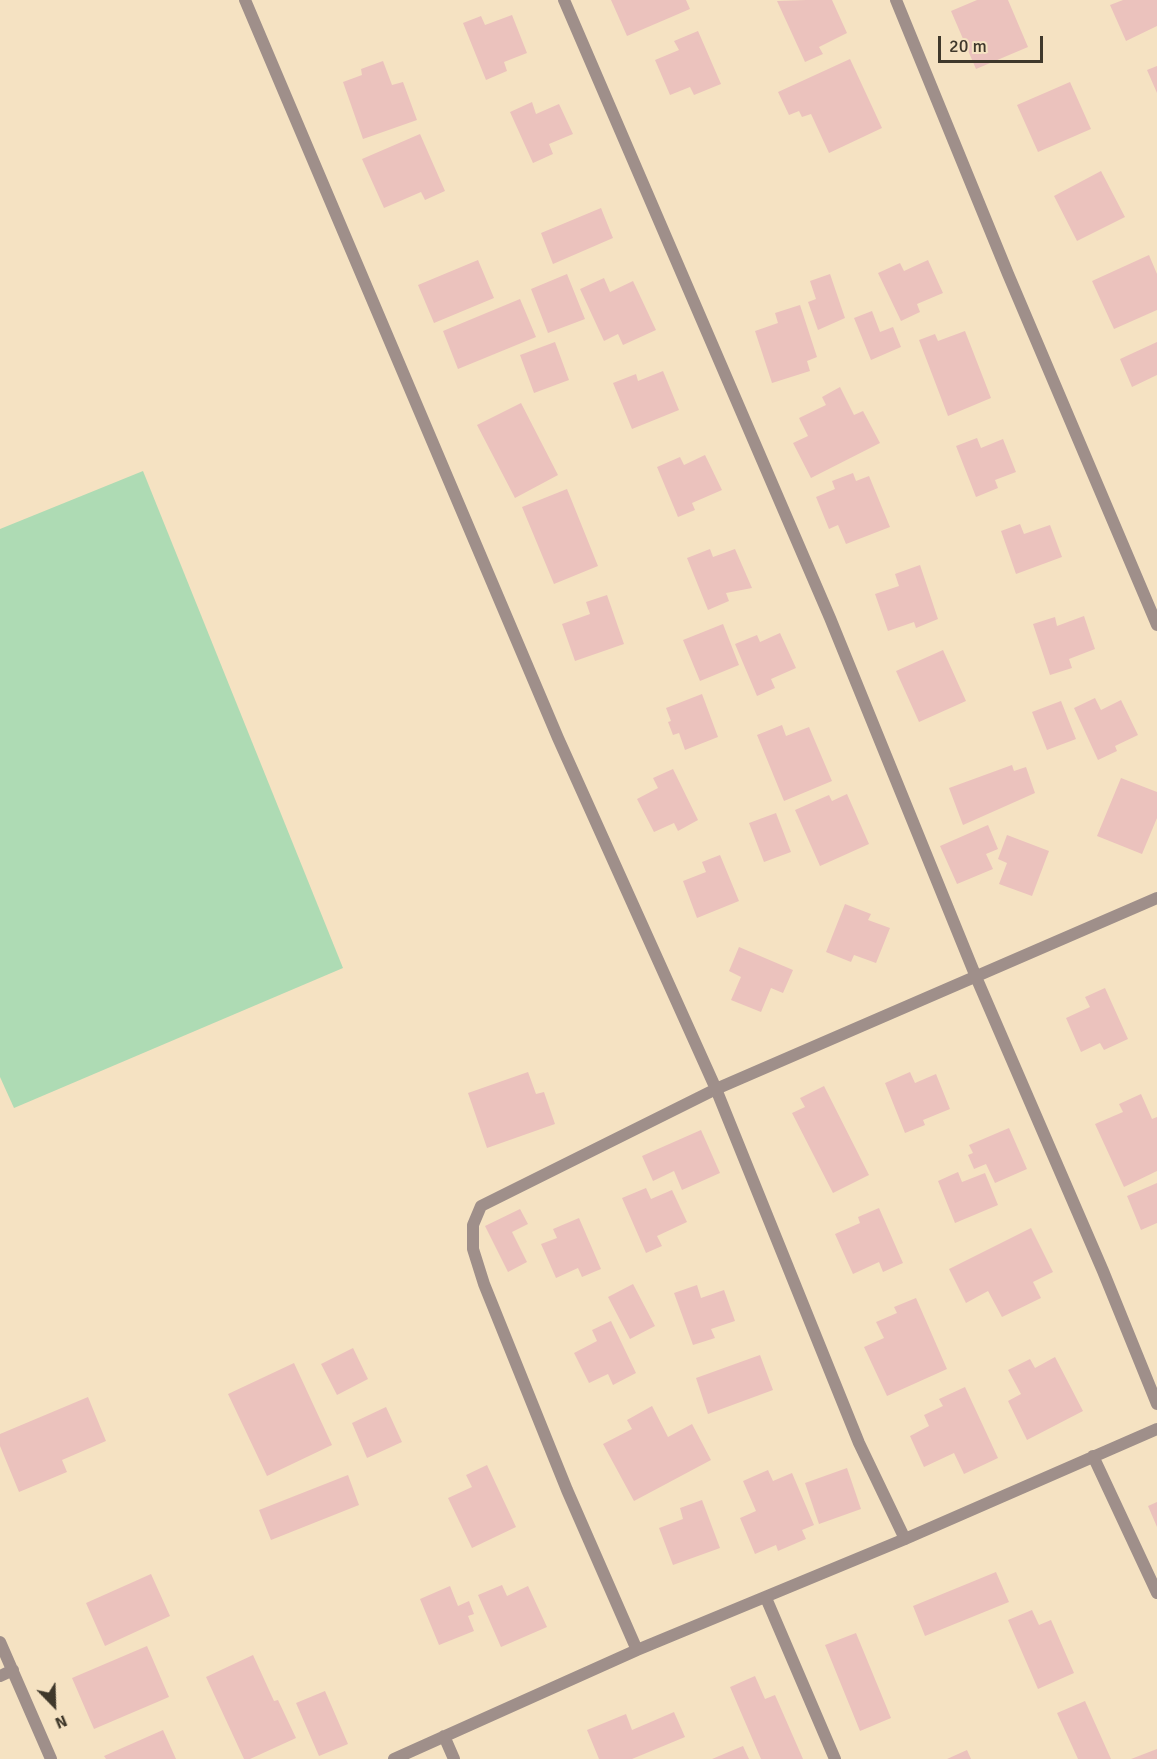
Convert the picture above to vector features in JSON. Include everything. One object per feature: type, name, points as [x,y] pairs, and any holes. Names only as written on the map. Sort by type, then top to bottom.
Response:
[{"type":"street","points":[[245,0],[558,738],[716,1089],[859,1443],[905,1539]]},
{"type":"street","points":[[564,0],[825,607],[976,978],[1103,1271],[1157,1404]]},
{"type":"street","points":[[896,0],[1008,274],[1157,625]]},
{"type":"street","points":[[637,1650],[567,1490],[484,1284],[473,1249],[473,1225],[481,1206],[716,1089],[1157,898]]},
{"type":"street","points":[[394,1759],[637,1650],[905,1539],[1157,1428]]},
{"type":"street","points":[[1093,1456],[1157,1593]]},
{"type":"street","points":[[766,1598],[835,1759]]},
{"type":"street","points":[[0,1642],[51,1759]]},
{"type":"street","points":[[0,1676],[13,1670]]},
{"type":"street","points":[[444,1736],[454,1759]]},
{"type":"green space","points":[[143,471],[343,968],[14,1108],[0,1077],[0,529]]},
{"type":"building","points":[[611,0],[686,0],[690,9],[627,36]]},
{"type":"building","points":[[832,0],[847,33],[819,47],[823,54],[805,62],[777,1]]},
{"type":"building","points":[[977,0],[1008,0],[1028,47],[976,69],[951,11]]},
{"type":"building","points":[[1123,0],[1157,0],[1157,26],[1126,41],[1110,5]]},
{"type":"building","points":[[512,15],[527,53],[504,62],[507,71],[486,80],[463,23],[481,16],[485,25]]},
{"type":"building","points":[[698,31],[721,84],[694,95],[690,87],[670,95],[655,60],[679,50],[674,41]]},
{"type":"building","points":[[850,59],[882,128],[829,153],[811,114],[802,117],[799,111],[789,115],[778,92]]},
{"type":"building","points":[[383,61],[392,85],[403,82],[417,120],[363,139],[343,82],[362,75],[361,69]]},
{"type":"building","points":[[1157,66],[1157,93],[1147,70]]},
{"type":"building","points":[[1070,82],[1091,129],[1038,152],[1017,105]]},
{"type":"building","points":[[532,102],[536,114],[559,104],[573,134],[549,144],[553,154],[533,163],[510,112]]},
{"type":"building","points":[[420,134],[445,191],[425,200],[421,192],[384,208],[362,159]]},
{"type":"building","points":[[1101,171],[1125,217],[1077,241],[1054,196]]},
{"type":"building","points":[[601,208],[613,238],[553,264],[541,233]]},
{"type":"building","points":[[1149,255],[1157,274],[1157,310],[1114,329],[1092,281]]},
{"type":"building","points":[[478,260],[494,298],[434,323],[418,285]]},
{"type":"building","points":[[928,260],[943,293],[917,304],[920,312],[901,321],[878,273],[900,263],[904,271]]},
{"type":"building","points":[[567,274],[585,319],[548,333],[531,289]]},
{"type":"building","points":[[830,274],[845,318],[818,330],[808,302],[816,299],[810,281]]},
{"type":"building","points":[[604,278],[610,292],[633,281],[656,330],[623,345],[618,334],[604,341],[580,289]]},
{"type":"building","points":[[520,299],[536,337],[458,369],[443,331]]},
{"type":"building","points":[[800,305],[817,357],[807,361],[810,371],[772,383],[755,331],[778,323],[775,313]]},
{"type":"building","points":[[872,311],[880,332],[893,327],[901,347],[871,360],[854,318]]},
{"type":"building","points":[[965,331],[991,398],[948,416],[919,340],[935,334],[938,341]]},
{"type":"building","points":[[555,342],[569,380],[534,393],[520,355]]},
{"type":"building","points":[[1157,342],[1157,375],[1132,387],[1120,359]]},
{"type":"building","points":[[663,371],[679,410],[632,429],[613,383],[636,374],[638,381]]},
{"type":"building","points":[[840,387],[854,415],[863,411],[880,443],[811,478],[793,443],[808,436],[799,418],[826,405],[822,397]]},
{"type":"building","points":[[521,403],[558,475],[515,498],[477,425]]},
{"type":"building","points":[[977,438],[981,448],[1003,439],[1016,472],[995,480],[998,488],[976,497],[956,446]]},
{"type":"building","points":[[705,455],[722,490],[692,503],[695,510],[678,517],[657,467],[680,457],[684,465]]},
{"type":"building","points":[[853,473],[856,481],[869,476],[890,527],[846,544],[838,525],[829,529],[816,497],[835,489],[832,481]]},
{"type":"building","points":[[567,489],[598,566],[554,584],[522,507]]},
{"type":"building","points":[[1020,524],[1024,534],[1050,525],[1062,557],[1016,574],[1001,531]]},
{"type":"building","points":[[710,549],[713,557],[735,549],[752,588],[726,593],[729,601],[708,610],[687,558]]},
{"type":"building","points":[[920,565],[938,619],[916,628],[914,622],[888,631],[875,594],[899,586],[895,574]]},
{"type":"building","points":[[607,595],[624,644],[575,661],[562,624],[590,614],[586,602]]},
{"type":"building","points":[[1084,616],[1095,649],[1069,659],[1072,668],[1050,675],[1033,624],[1055,617],[1057,626]]},
{"type":"building","points":[[723,624],[739,665],[700,681],[683,640]]},
{"type":"building","points":[[780,633],[796,668],[771,679],[775,688],[757,696],[735,644],[757,635],[760,642]]},
{"type":"building","points":[[943,650],[966,701],[919,722],[896,671]]},
{"type":"building","points":[[702,694],[718,737],[685,750],[679,733],[673,735],[666,708]]},
{"type":"building","points":[[1095,698],[1101,710],[1121,700],[1138,735],[1115,746],[1117,751],[1098,760],[1074,708]]},
{"type":"building","points":[[1061,701],[1076,739],[1047,750],[1032,712]]},
{"type":"building","points":[[782,725],[786,736],[809,727],[832,781],[784,801],[757,735]]},
{"type":"building","points":[[1012,765],[1014,771],[1026,767],[1035,793],[963,825],[949,788]]},
{"type":"building","points":[[673,769],[698,820],[678,831],[674,823],[654,832],[637,799],[658,788],[653,778]]},
{"type":"building","points":[[1121,778],[1157,792],[1157,818],[1142,854],[1097,836]]},
{"type":"building","points":[[847,794],[869,844],[820,866],[795,810],[829,795],[832,801]]},
{"type":"building","points":[[776,813],[791,852],[764,862],[749,823]]},
{"type":"building","points":[[988,825],[998,849],[986,854],[993,869],[957,884],[940,846]]},
{"type":"building","points":[[1007,835],[1049,851],[1032,896],[999,884],[1007,863],[998,859]]},
{"type":"building","points":[[720,855],[739,901],[697,918],[683,881],[706,872],[702,862]]},
{"type":"building","points":[[845,904],[871,914],[868,920],[890,928],[876,963],[854,955],[851,962],[826,952]]},
{"type":"building","points":[[739,947],[793,970],[783,993],[771,988],[761,1012],[731,1000],[741,977],[729,971]]},
{"type":"building","points":[[1105,988],[1128,1039],[1104,1050],[1100,1043],[1081,1052],[1066,1018],[1090,1007],[1085,997]]},
{"type":"building","points":[[528,1072],[536,1094],[544,1092],[555,1124],[487,1148],[468,1093]]},
{"type":"building","points":[[910,1072],[915,1083],[936,1074],[950,1109],[923,1120],[925,1125],[905,1133],[885,1083]]},
{"type":"building","points":[[824,1086],[869,1175],[833,1193],[792,1113],[805,1107],[800,1098]]},
{"type":"building","points":[[1141,1094],[1152,1119],[1157,1117],[1157,1171],[1124,1187],[1095,1124],[1123,1112],[1119,1104]]},
{"type":"building","points":[[1009,1128],[1027,1169],[995,1183],[986,1164],[974,1169],[968,1155],[973,1153],[969,1145]]},
{"type":"building","points":[[701,1130],[720,1173],[682,1190],[674,1171],[653,1181],[642,1156]]},
{"type":"building","points":[[958,1172],[962,1182],[985,1173],[998,1205],[955,1223],[938,1181]]},
{"type":"building","points":[[1157,1183],[1157,1223],[1141,1230],[1127,1196]]},
{"type":"building","points":[[646,1188],[651,1199],[672,1190],[687,1222],[657,1236],[662,1246],[646,1253],[622,1198]]},
{"type":"building","points":[[879,1208],[903,1263],[883,1272],[879,1262],[853,1274],[835,1234],[860,1223],[858,1217]]},
{"type":"building","points":[[520,1209],[528,1224],[512,1232],[527,1262],[508,1272],[485,1226]]},
{"type":"building","points":[[579,1218],[601,1269],[582,1277],[578,1268],[556,1278],[541,1244],[557,1238],[553,1229]]},
{"type":"building","points":[[1031,1228],[1053,1272],[1033,1282],[1041,1298],[1002,1317],[988,1291],[966,1303],[949,1269]]},
{"type":"building","points":[[633,1284],[655,1326],[630,1339],[608,1297]]},
{"type":"building","points":[[697,1285],[701,1298],[724,1290],[735,1321],[711,1329],[715,1338],[693,1345],[674,1293]]},
{"type":"building","points":[[916,1298],[947,1369],[887,1396],[864,1347],[884,1338],[876,1322],[897,1313],[894,1307]]},
{"type":"building","points":[[611,1321],[636,1373],[613,1385],[608,1374],[589,1383],[574,1353],[597,1341],[592,1330]]},
{"type":"building","points":[[353,1348],[368,1379],[337,1395],[321,1364]]},
{"type":"building","points":[[760,1355],[773,1390],[708,1414],[696,1378]]},
{"type":"building","points":[[1055,1357],[1083,1411],[1027,1440],[1008,1401],[1021,1394],[1008,1370],[1030,1359],[1035,1368]]},
{"type":"building","points":[[294,1363],[332,1445],[267,1476],[228,1394]]},
{"type":"building","points":[[965,1387],[998,1458],[964,1474],[954,1453],[924,1467],[910,1436],[929,1426],[924,1415],[943,1406],[939,1399]]},
{"type":"building","points":[[88,1397],[106,1441],[62,1460],[67,1472],[19,1492],[0,1446],[0,1434]]},
{"type":"building","points":[[652,1406],[668,1437],[692,1424],[711,1460],[634,1501],[603,1444],[632,1429],[627,1420]]},
{"type":"building","points":[[386,1407],[402,1442],[367,1458],[352,1423]]},
{"type":"building","points":[[487,1465],[516,1527],[472,1548],[448,1498],[472,1487],[466,1475]]},
{"type":"building","points":[[847,1468],[861,1509],[819,1524],[805,1483]]},
{"type":"building","points":[[768,1470],[773,1481],[792,1473],[814,1525],[802,1530],[806,1539],[778,1551],[776,1545],[755,1554],[740,1518],[756,1511],[743,1481]]},
{"type":"building","points":[[348,1475],[359,1505],[271,1540],[259,1510]]},
{"type":"building","points":[[702,1500],[720,1548],[673,1565],[659,1528],[683,1519],[680,1508]]},
{"type":"building","points":[[1157,1502],[1157,1527],[1148,1506]]},
{"type":"building","points":[[996,1572],[1009,1602],[925,1636],[913,1606]]},
{"type":"building","points":[[151,1574],[170,1616],[105,1646],[86,1603]]},
{"type":"building","points":[[502,1585],[507,1596],[528,1586],[547,1627],[501,1647],[478,1595]]},
{"type":"building","points":[[450,1586],[458,1606],[469,1601],[474,1614],[468,1616],[474,1631],[439,1645],[420,1599]]},
{"type":"building","points":[[1032,1610],[1039,1625],[1051,1620],[1074,1673],[1038,1689],[1008,1620]]},
{"type":"building","points":[[856,1633],[891,1718],[860,1731],[825,1645]]},
{"type":"building","points":[[147,1646],[169,1697],[94,1729],[72,1678]]},
{"type":"building","points":[[253,1655],[274,1701],[278,1700],[296,1738],[250,1759],[244,1759],[206,1677]]},
{"type":"building","points":[[755,1676],[765,1699],[775,1695],[803,1759],[761,1759],[730,1687]]},
{"type":"building","points":[[325,1691],[348,1744],[319,1756],[296,1703]]},
{"type":"building","points":[[1085,1701],[1111,1759],[1078,1759],[1057,1713]]},
{"type":"building","points":[[674,1712],[685,1737],[632,1759],[599,1759],[587,1730],[626,1714],[632,1730]]},
{"type":"building","points":[[163,1730],[176,1759],[106,1759],[104,1756]]},
{"type":"building","points":[[743,1746],[749,1759],[712,1759]]},
{"type":"building","points":[[1157,1749],[1157,1759],[1131,1759]]},
{"type":"building","points":[[967,1750],[971,1759],[947,1759]]}]
